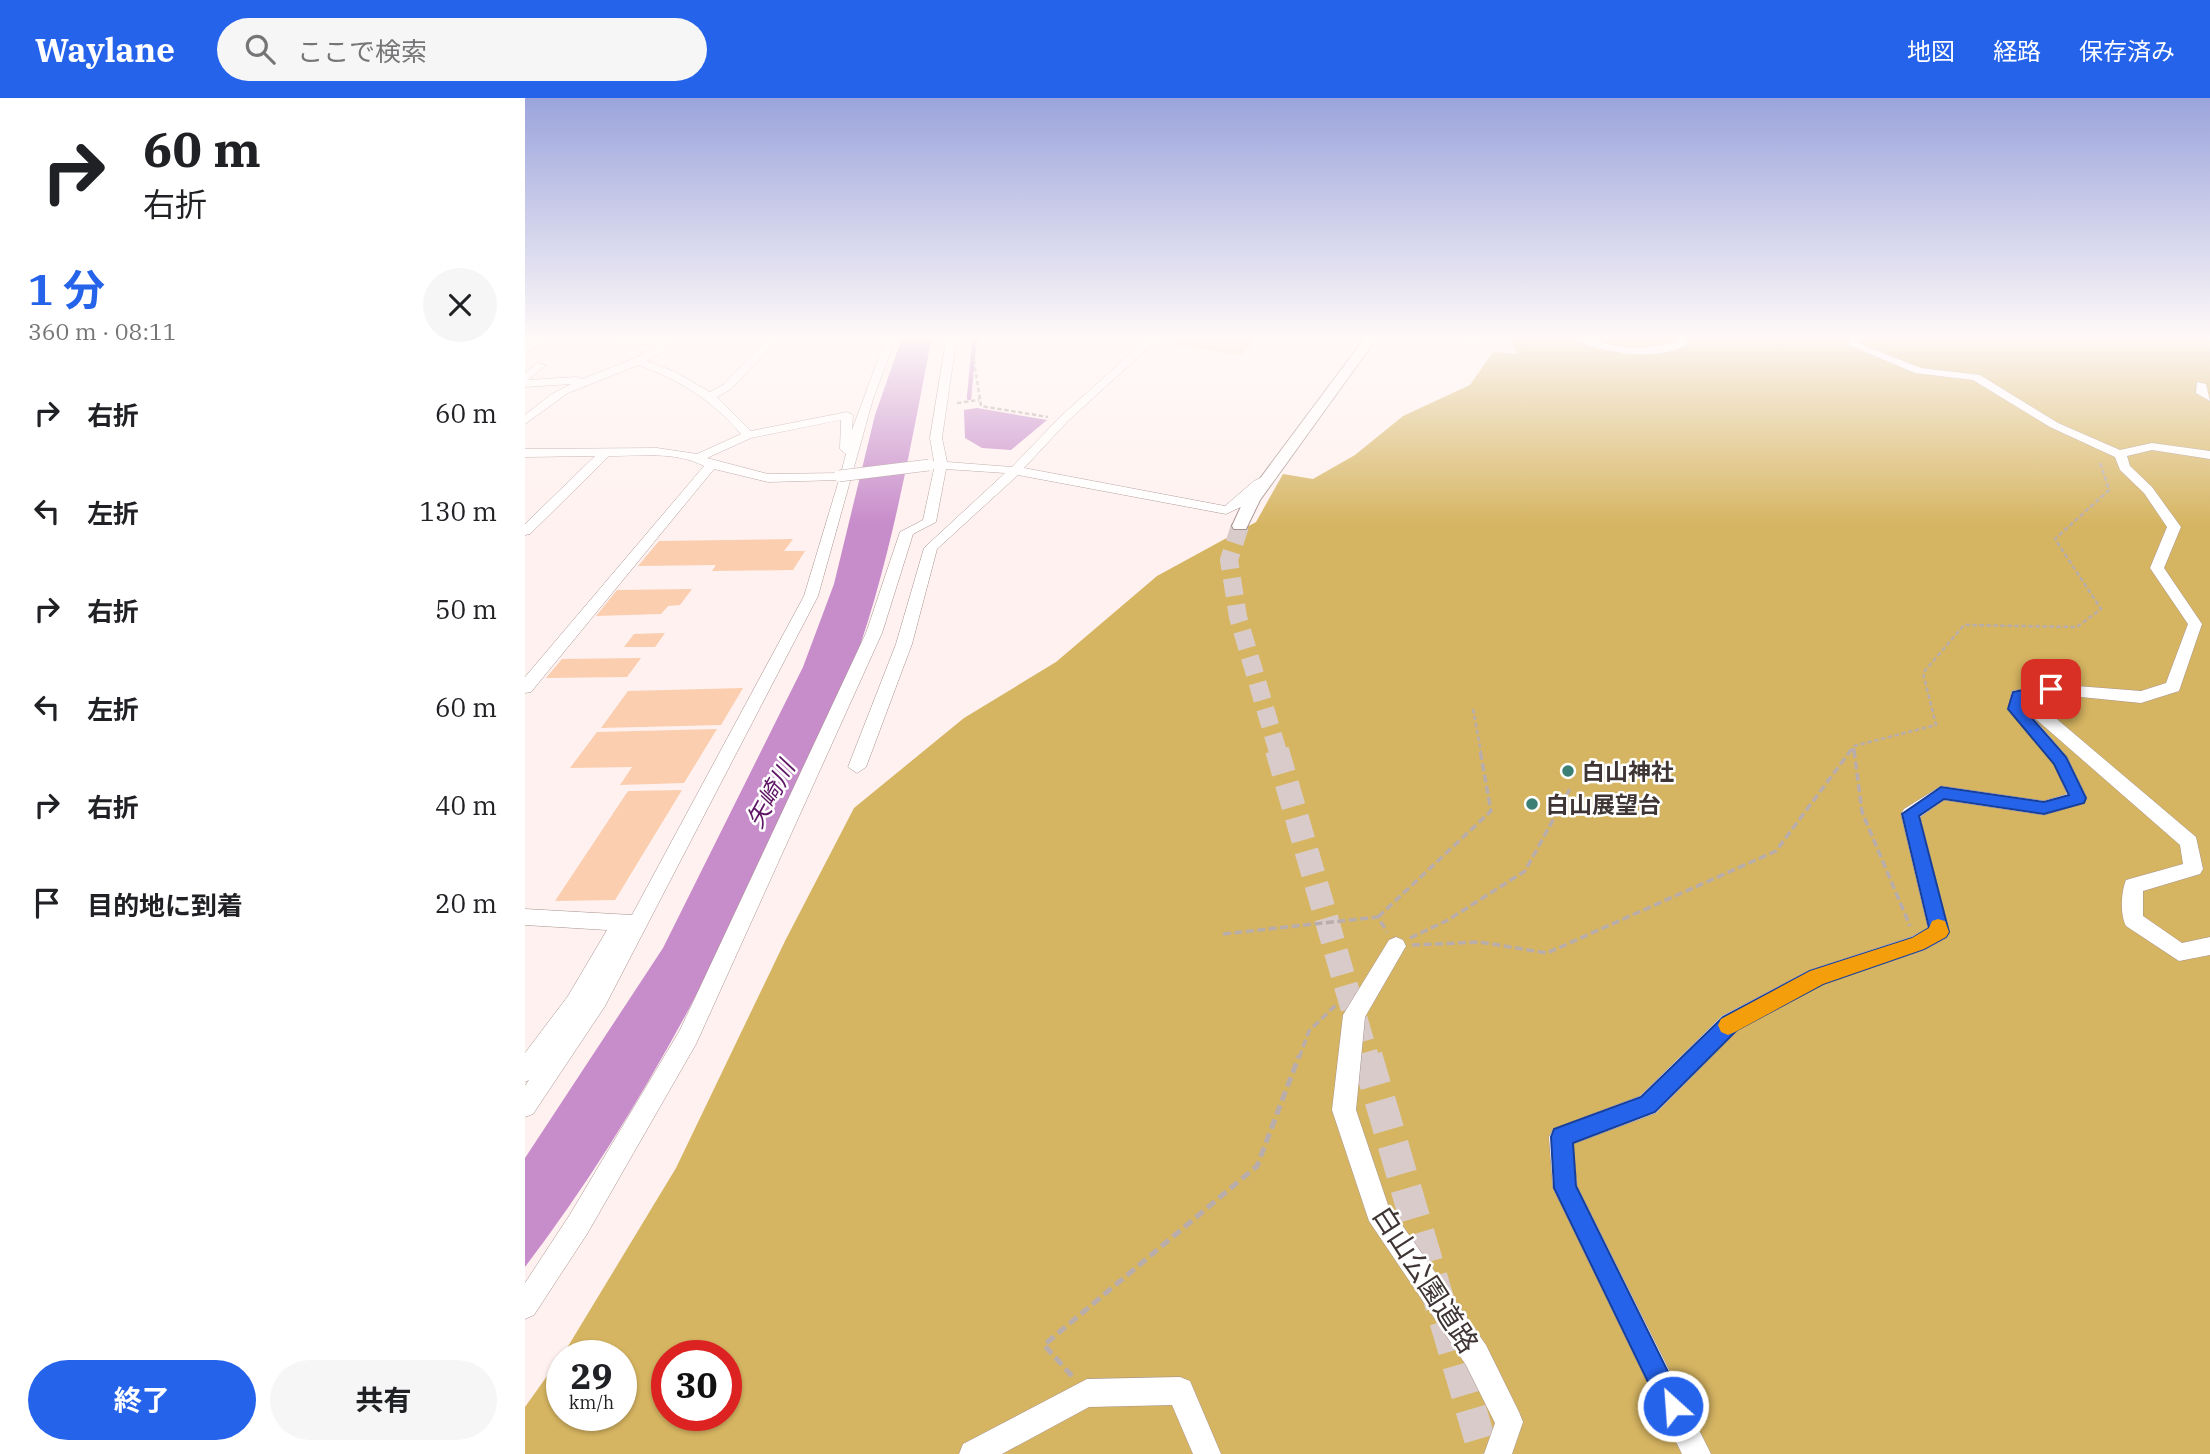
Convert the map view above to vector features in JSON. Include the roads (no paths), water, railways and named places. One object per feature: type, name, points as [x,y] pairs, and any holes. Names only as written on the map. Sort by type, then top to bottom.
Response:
[{"type":"street","points":[[525,421],[554,398]]},
{"type":"street","points":[[713,398],[731,413],[748,435]]},
{"type":"street","points":[[525,1071],[576,1003],[630,923],[811,596],[828,549],[852,452],[871,398]]},
{"type":"street","points":[[525,1306],[578,1225],[688,1037],[874,632],[907,532],[929,522],[942,398]]},
{"type":"street","points":[[857,767],[904,644],[931,548],[1015,471],[1087,398]]},
{"type":"street","points":[[1241,526],[1252,500],[1328,398]]},
{"type":"street","points":[[2011,398],[2054,425],[2120,455],[2124,467],[2148,490],[2173,527],[2157,568],[2195,624],[2173,687],[2141,698],[2051,689],[2018,695]]},
{"type":"street","points":[[525,688],[705,461],[748,435],[847,415],[846,449],[852,452]]},
{"type":"street","points":[[2120,455],[2132,447],[2166,447],[2210,454]]},
{"type":"street","points":[[525,531],[607,451]]},
{"type":"street","points":[[525,453],[656,452],[705,461],[768,478],[839,476],[957,464],[1015,471],[1226,510],[1235,507],[1258,481],[1271,477]]},
{"type":"street","points":[[1697,1454],[1565,1188],[1561,1137],[1648,1105],[1730,1023],[1817,977],[1917,944],[1939,932],[1910,814],[1941,793],[2044,808],[2078,798],[2061,761],[2015,709],[2018,695]]},
{"type":"street","points":[[2018,695],[2189,842],[2193,869],[2133,886],[2133,920],[2179,952],[2210,946]]},
{"type":"street","points":[[525,917],[630,923]]},
{"type":"street","points":[[525,1106],[597,999],[630,923]]},
{"type":"street","name":"白山公園道路","points":[[1396,946],[1354,1015],[1344,1110],[1378,1212],[1476,1355],[1509,1422],[1498,1454]]},
{"type":"street","points":[[974,1454],[1087,1394],[1179,1391],[1207,1454]]},
{"type":"water","name":"矢崎川","points":[[881,398],[920,398],[884,563],[859,648],[837,708],[723,943],[664,1055],[598,1163],[525,1267],[525,1158],[663,948],[803,667],[834,584]]},
{"type":"water","points":[[977,408],[1047,420],[1011,450],[982,448],[965,438],[964,410]]},
{"type":"tunnel","points":[[1240,526],[1229,560],[1238,617],[1278,752]]},
{"type":"tunnel","points":[[1277,750],[1367,1058]]},
{"type":"tunnel","points":[[1367,1056],[1484,1454]]},
{"type":"place","name":"白山神社","points":[[1568,771]]},
{"type":"place","name":"白山展望台","points":[[1532,804]]}]
